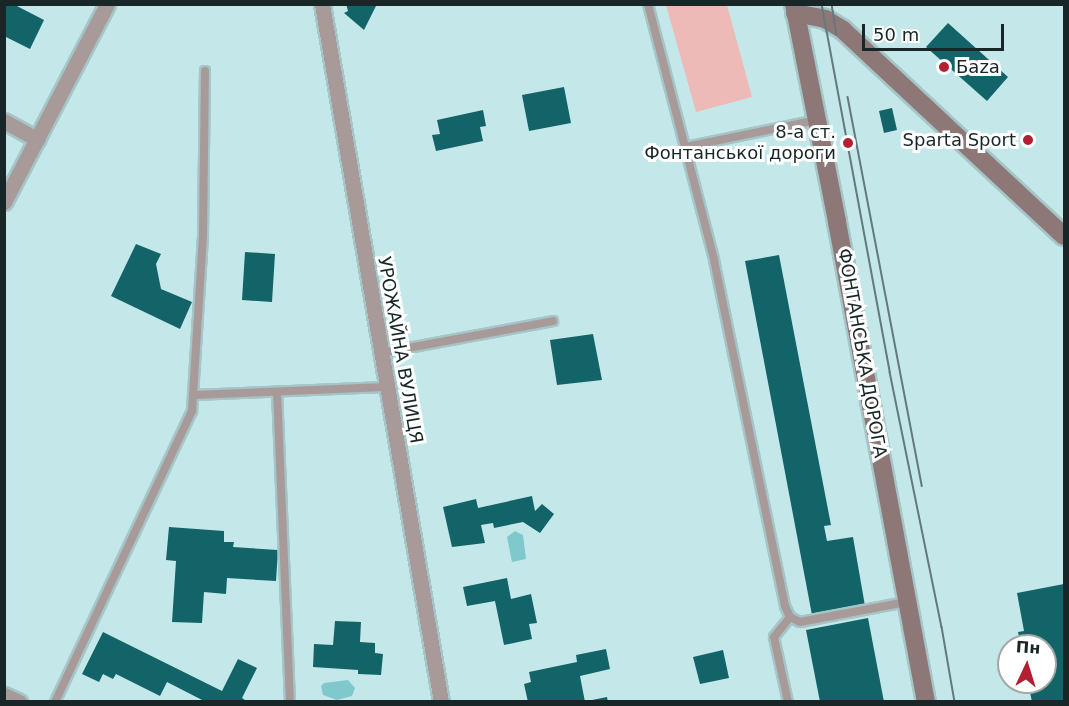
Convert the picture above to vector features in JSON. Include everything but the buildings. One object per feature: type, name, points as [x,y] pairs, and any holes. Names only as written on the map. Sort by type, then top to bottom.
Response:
[{"type":"main road","name":"ФОНТАНСЬКА ДОРОГА","points":[[795,9],[926,702]]},
{"type":"main road","points":[[795,9],[825,19],[843,30],[1065,236]]},
{"type":"street","points":[[4,202],[107,4]]},
{"type":"street","name":"УРОЖАЙНА ВУЛИЦЯ","points":[[322,4],[441,702]]},
{"type":"street","points":[[4,121],[37,139]]},
{"type":"street","points":[[4,695],[19,702]]},
{"type":"lane","points":[[648,4],[714,260],[785,606],[790,617],[800,622],[908,602]]},
{"type":"lane","points":[[55,702],[192,411],[202,234],[205,72]]},
{"type":"lane","points":[[685,147],[817,120]]},
{"type":"lane","points":[[381,353],[553,321]]},
{"type":"lane","points":[[193,395],[387,387]]},
{"type":"lane","points":[[277,392],[290,702]]},
{"type":"lane","points":[[788,702],[774,637],[790,617]]},
{"type":"shaded area","points":[[666,5],[727,5],[752,97],[696,112]]},
{"type":"water","points":[[515,531],[523,535],[526,559],[512,562],[507,537]]},
{"type":"water","points":[[348,680],[355,688],[352,696],[337,700],[323,695],[321,686],[324,683]]},
{"type":"tram line","points":[[822,4],[890,372],[955,702]]},
{"type":"tram line","points":[[832,4],[837,35]]},
{"type":"tram line","points":[[848,97],[922,486]]},
{"type":"place","name":"Баzа","points":[[944,67]]},
{"type":"place","name":"Sparta Sport","points":[[1028,140]]},
{"type":"place","name":"8-а ст. Фонтанської дороги","points":[[848,143]]}]
